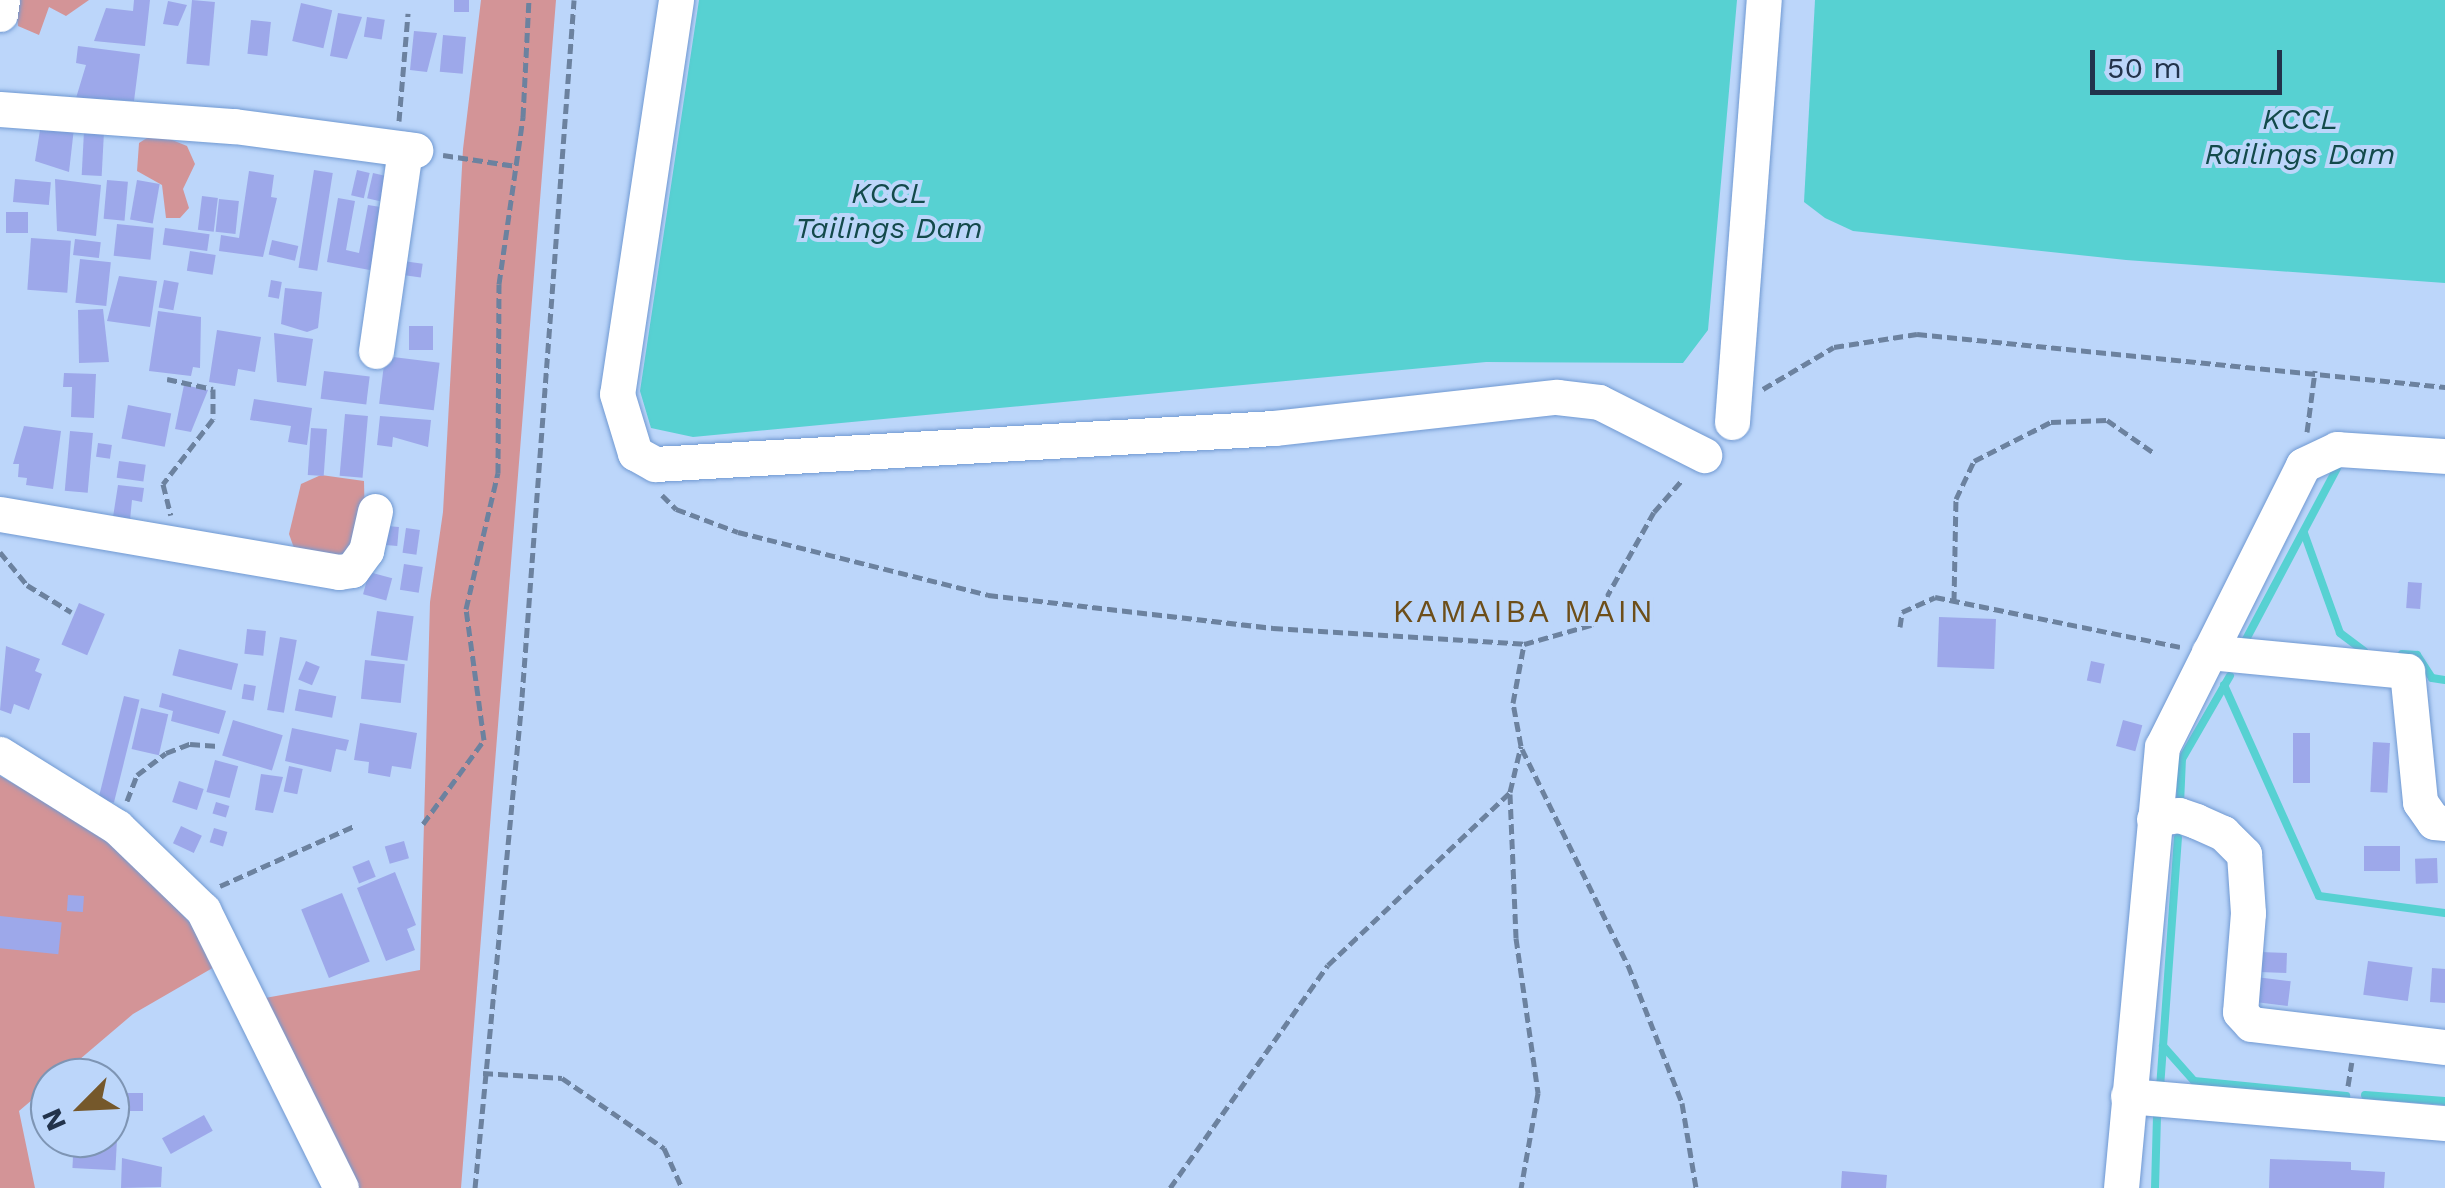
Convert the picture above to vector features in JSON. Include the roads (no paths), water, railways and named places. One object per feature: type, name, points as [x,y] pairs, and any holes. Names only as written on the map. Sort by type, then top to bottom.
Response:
[{"type":"street","points":[[0,14],[2,0]]},
{"type":"street","points":[[676,0],[617,394],[635,453],[655,464],[1274,428],[1557,396],[1599,402],[1704,455]]},
{"type":"street","points":[[1732,422],[1764,0]]},
{"type":"street","points":[[0,109],[402,148],[376,351]]},
{"type":"street","points":[[2121,1188],[2162,747],[2303,465],[2336,449],[2445,456]]},
{"type":"street","points":[[0,514],[339,572],[361,560],[375,510]]},
{"type":"street","points":[[2209,652],[2407,671],[2420,802],[2434,822],[2445,823]]},
{"type":"street","points":[[0,754],[117,827],[212,922],[341,1188]]},
{"type":"street","points":[[2154,820],[2179,815],[2196,821],[2223,833],[2244,854],[2248,912],[2240,1012],[2252,1024],[2445,1047]]},
{"type":"street","points":[[2128,1096],[2445,1122]]},
{"type":"water","name":"KCCL Tailings Dam","points":[[699,0],[1737,0],[1708,330],[1683,363],[1486,362],[693,437],[651,428],[640,391]]},
{"type":"water","name":"KCCL Railings Dam","points":[[1815,0],[2445,0],[2445,283],[2126,260],[1853,231],[1825,218],[1804,202]]},
{"type":"waterway","points":[[2243,645],[2337,468]]},
{"type":"waterway","points":[[2304,533],[2340,633],[2364,651]]},
{"type":"waterway","points":[[2402,654],[2417,655],[2432,678],[2445,680]]},
{"type":"waterway","points":[[2180,804],[2182,759],[2230,676]]},
{"type":"waterway","points":[[2224,685],[2319,896],[2445,913]]},
{"type":"waterway","points":[[2160,1088],[2178,838]]},
{"type":"waterway","points":[[2163,1046],[2194,1081],[2346,1096]]},
{"type":"waterway","points":[[2365,1095],[2445,1101]]},
{"type":"waterway","points":[[2155,1188],[2157,1116]]},
{"type":"district","name":"KAMAIBA MAIN","points":[[1524,611]]}]
